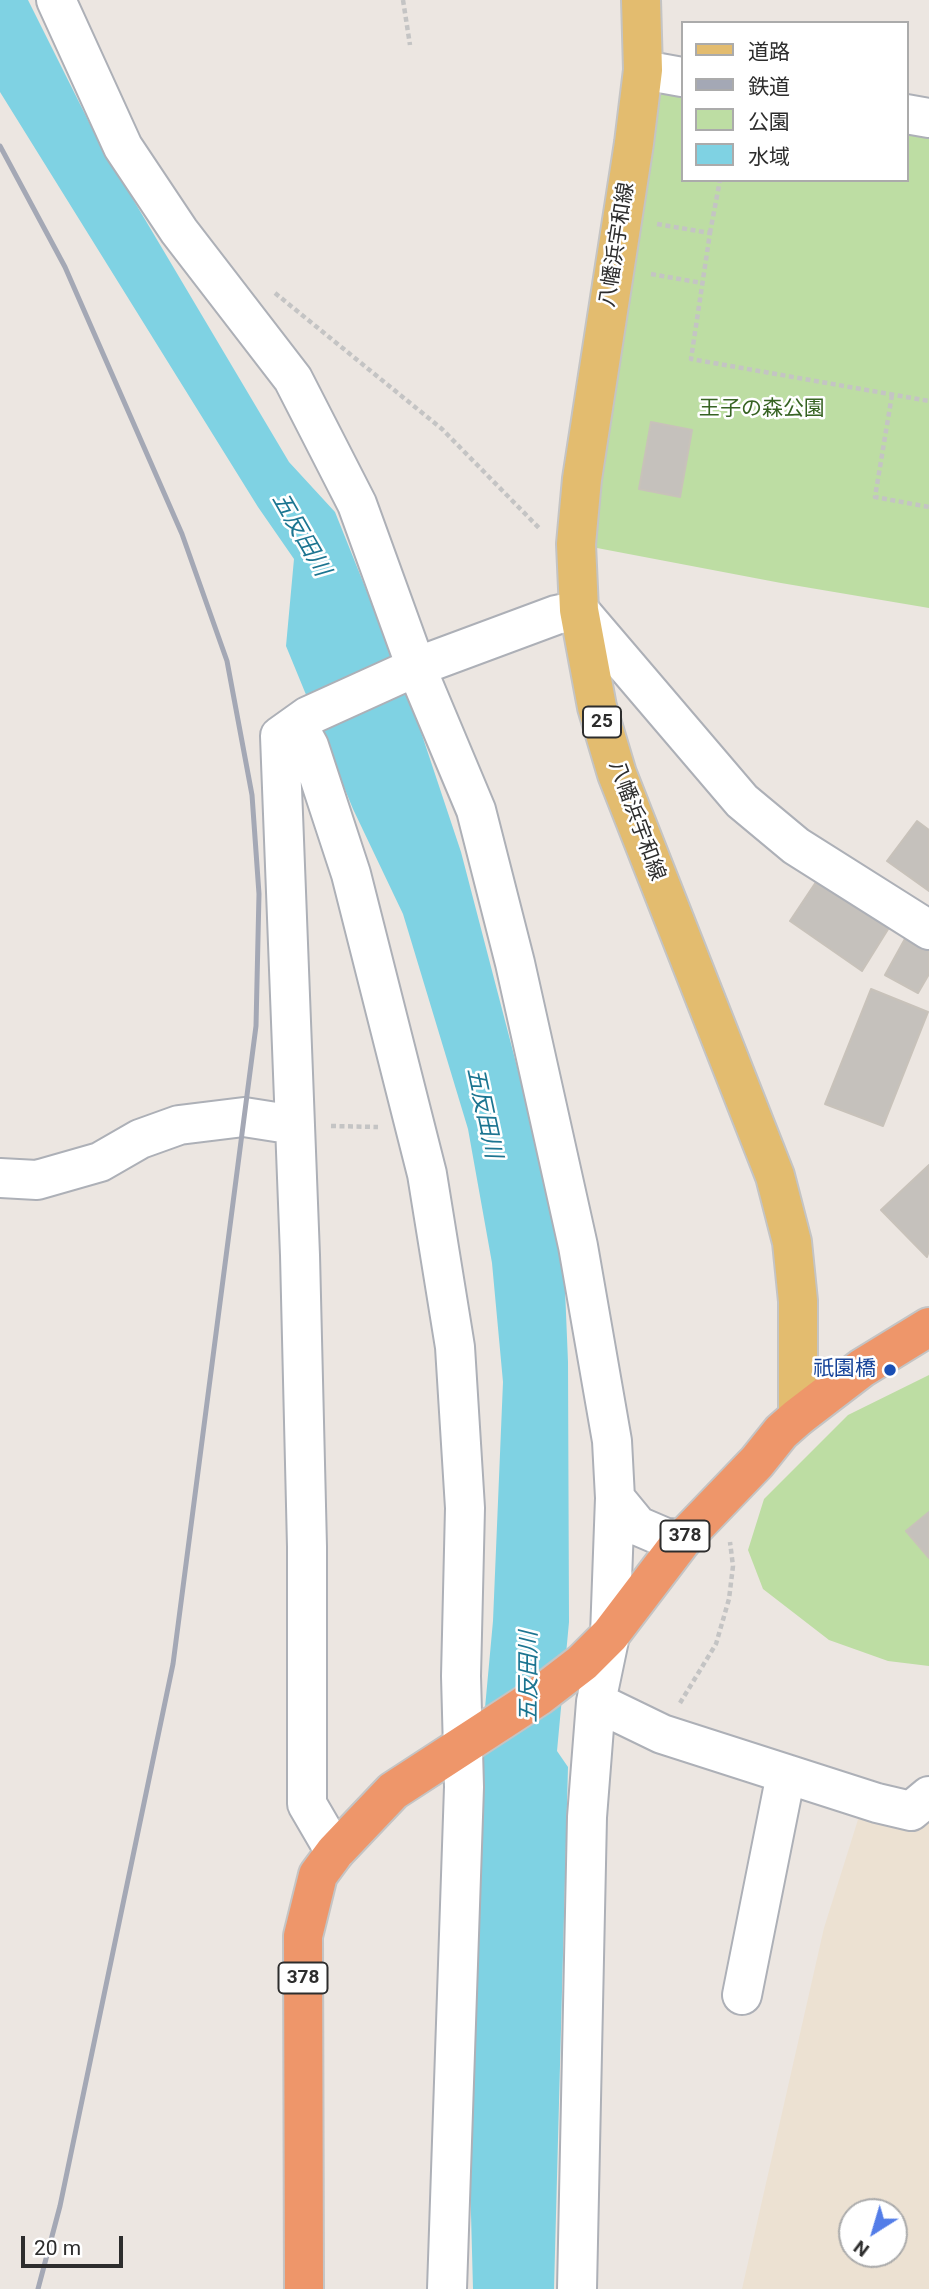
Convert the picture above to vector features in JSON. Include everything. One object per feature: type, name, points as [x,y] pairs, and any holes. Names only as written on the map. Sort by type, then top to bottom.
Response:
[{"type":"highway","name":"378","points":[[304,2289],[303,1936],[318,1875],[334,1852],[393,1791],[539,1696],[582,1663],[610,1635],[683,1538],[798,1417],[862,1368],[929,1327]]},
{"type":"main road","name":"八幡浜宇和線","points":[[641,0],[643,70],[582,479],[576,544],[579,610],[597,707],[617,774],[775,1176],[792,1242],[798,1301],[798,1417]]},
{"type":"street","points":[[57,0],[123,147],[179,231],[293,380],[357,505],[411,669],[476,810],[515,963],[578,1246],[612,1441],[615,1498],[610,1635],[596,1702],[587,1816],[577,2289]]},
{"type":"street","points":[[643,70],[680,77]]},
{"type":"street","points":[[908,114],[929,118]]},
{"type":"street","points":[[334,1852],[307,1804],[307,1547],[280,736],[302,720],[411,669],[555,615],[579,610],[742,801],[796,846],[929,930]]},
{"type":"street","points":[[302,720],[351,874],[416,1128],[427,1174],[455,1347],[465,1508],[461,1676],[466,1743],[447,2289]]},
{"type":"street","points":[[0,1178],[37,1180],[100,1162],[140,1139],[179,1125],[244,1117],[295,1125]]},
{"type":"street","points":[[615,1498],[638,1526],[666,1538],[683,1538]]},
{"type":"street","points":[[596,1702],[662,1734],[877,1803],[911,1811],[929,1796]]},
{"type":"street","points":[[742,1995],[786,1774]]},
{"type":"path","points":[[403,0],[410,45]]},
{"type":"path","points":[[720,182],[691,359],[929,401]]},
{"type":"path","points":[[622,219],[710,233]]},
{"type":"path","points":[[614,267],[702,283]]},
{"type":"path","points":[[227,292],[256,278],[442,429],[577,566]]},
{"type":"path","points":[[892,395],[875,497],[929,508]]},
{"type":"path","points":[[295,1125],[416,1128]]},
{"type":"path","points":[[662,1734],[716,1644],[729,1599],[733,1566],[721,1499]]},
{"type":"shaded area","points":[[861,1810],[929,1817],[929,2289],[742,2289],[824,1928]]},
{"type":"green space","name":"王子の森公園","points":[[643,70],[680,77],[680,182],[908,182],[908,114],[929,117],[929,608],[576,544]]},
{"type":"green space","points":[[929,1375],[929,1666],[888,1661],[829,1640],[763,1589],[748,1550],[764,1499],[848,1415]]},
{"type":"water","name":"五反田川","points":[[0,0],[28,0],[99,142],[289,462],[335,512],[410,699],[461,852],[557,1220],[565,1289],[568,1362],[569,1622],[557,1751],[568,1767],[554,2289],[473,2289],[468,2102],[478,1784],[493,1621],[503,1382],[492,1263],[468,1129],[403,914],[353,809],[286,646],[294,559],[258,507],[0,92]]},
{"type":"building","points":[[651,422],[692,430],[680,497],[639,489]]},
{"type":"building","points":[[917,821],[929,830],[929,891],[887,861]]},
{"type":"building","points":[[818,879],[890,926],[862,971],[790,921]]},
{"type":"building","points":[[906,937],[929,950],[929,974],[918,993],[885,975]]},
{"type":"building","points":[[871,989],[928,1012],[883,1126],[825,1104]]},
{"type":"building","points":[[929,1165],[929,1250],[927,1257],[881,1210]]},
{"type":"building","points":[[929,1512],[929,1558],[906,1531]]},
{"type":"railway","points":[[0,146],[65,267],[182,534],[227,661],[252,795],[259,894],[256,1026],[173,1664],[60,2206],[38,2289]]},
{"type":"place","name":"祇園橋","points":[[890,1370]]}]
